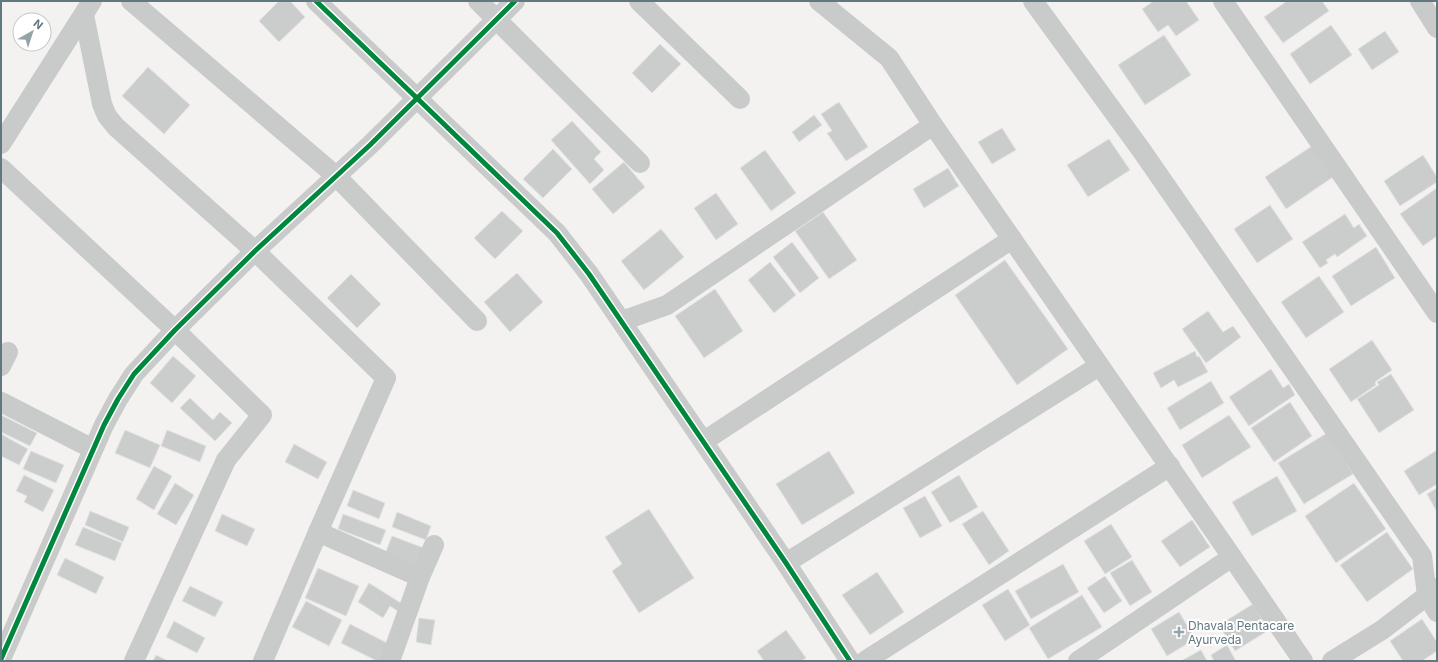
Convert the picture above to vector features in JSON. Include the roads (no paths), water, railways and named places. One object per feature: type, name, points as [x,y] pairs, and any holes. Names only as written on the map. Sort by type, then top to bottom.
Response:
[{"type":"street","points":[[131,1],[336,176],[477,321]]},
{"type":"street","points":[[316,1],[416,99],[557,233],[590,274],[786,563],[850,661]]},
{"type":"street","points":[[478,1],[640,163]]},
{"type":"street","points":[[1,659],[104,424],[134,374],[175,330],[254,251],[370,145],[515,1]]},
{"type":"street","points":[[639,1],[740,99]]},
{"type":"street","points":[[819,1],[889,58],[933,125],[1099,366],[1170,466],[1303,661]]},
{"type":"street","points":[[1033,1],[1147,158],[1422,556],[1434,599],[1332,661]]},
{"type":"street","points":[[1222,1],[1437,314]]},
{"type":"street","points":[[1420,1],[1437,28]]},
{"type":"street","points":[[1,144],[88,8]]},
{"type":"street","points":[[88,8],[102,104],[107,116],[116,127],[254,251],[386,378],[318,532],[264,661]]},
{"type":"street","points":[[622,321],[667,305],[933,125]]},
{"type":"street","points":[[1,168],[175,330],[262,415],[226,460],[134,661]]},
{"type":"street","points":[[704,441],[1012,239]]},
{"type":"street","points":[[786,563],[1099,366]]},
{"type":"street","points":[[1,402],[93,449]]},
{"type":"street","points":[[865,661],[1170,466]]},
{"type":"street","points":[[318,532],[420,577]]},
{"type":"street","points":[[390,661],[420,577],[434,545]]},
{"type":"street","points":[[1078,661],[1232,557]]},
{"type":"place","name":"Dhavala Pentacare Ayurveda","points":[[1179,632]]}]
